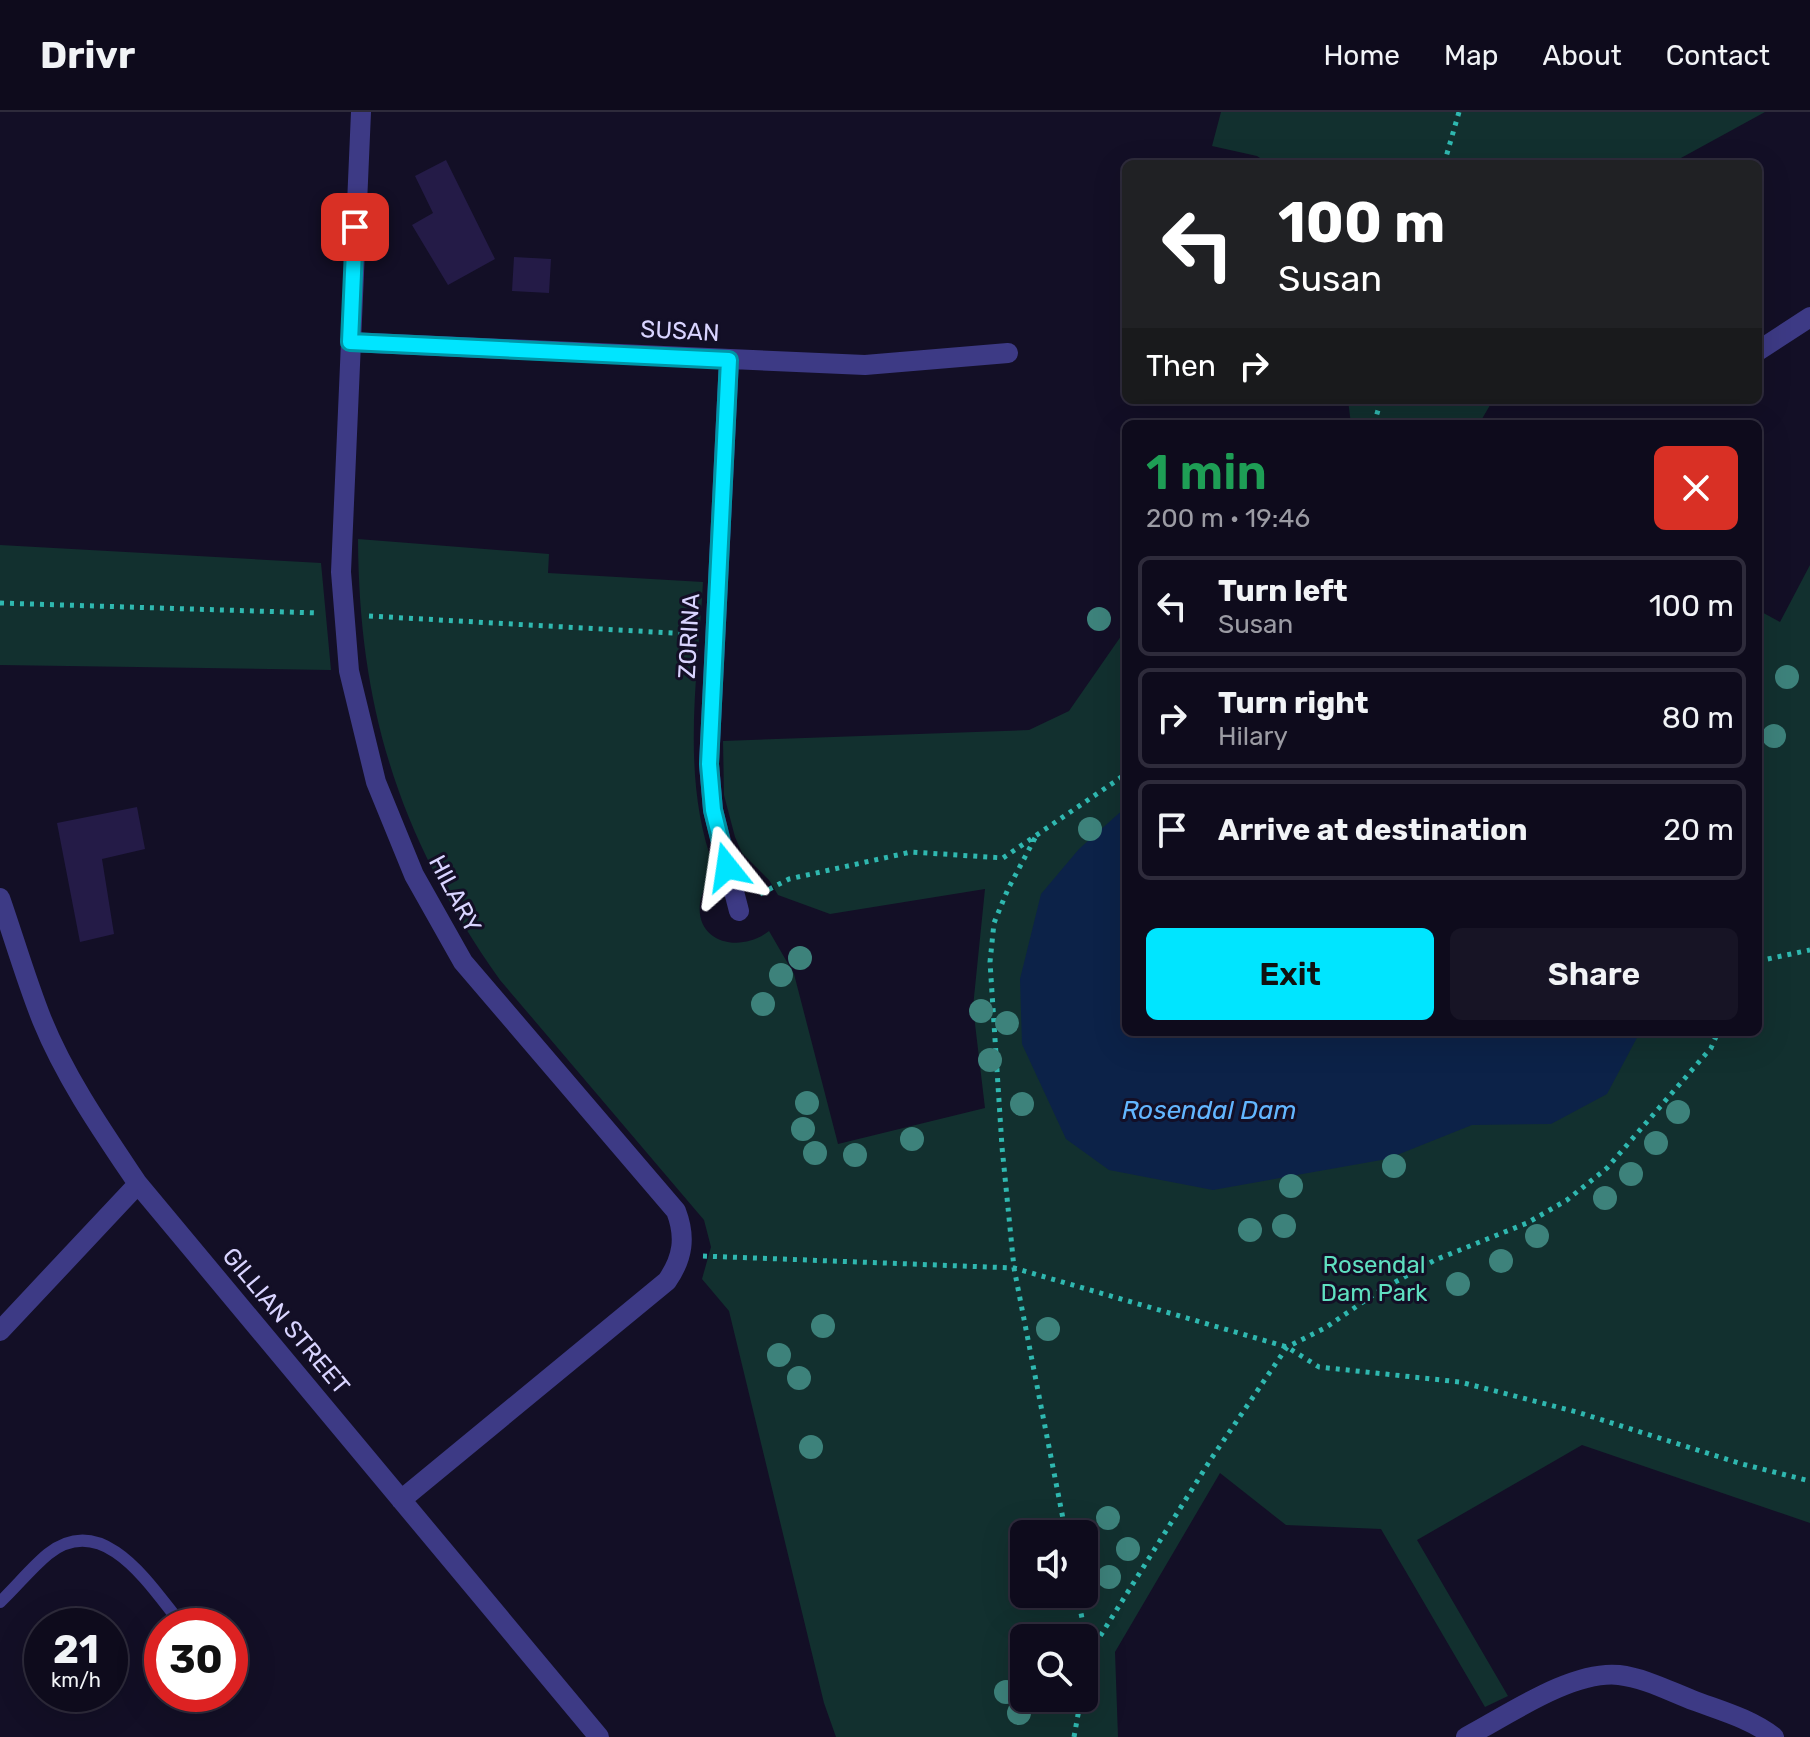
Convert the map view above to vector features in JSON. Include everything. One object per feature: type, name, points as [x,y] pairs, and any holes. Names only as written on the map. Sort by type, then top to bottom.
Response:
[{"type":"street","name":"HILARY","points":[[361,112],[341,530],[343,614],[349,671],[376,782],[404,852],[437,919],[463,962],[676,1211],[682,1233],[681,1255]]},
{"type":"street","points":[[1762,348],[1810,317]]},
{"type":"street","name":"SUSAN","points":[[350,342],[865,365],[1008,353]]},
{"type":"street","name":"ZORINA","points":[[729,360],[709,764],[720,845],[739,911]]},
{"type":"street","name":"GILLIAN STREET","points":[[0,898],[42,1021],[65,1069],[138,1184],[599,1737]]},
{"type":"street","points":[[0,1331],[138,1184]]},
{"type":"street","points":[[401,1500],[667,1281],[681,1255]]},
{"type":"street","points":[[1466,1737],[1565,1686],[1584,1678],[1604,1675],[1640,1681],[1751,1722],[1774,1737]]},
{"type":"lane","points":[[0,1602],[48,1554],[60,1547],[86,1541],[100,1543],[124,1556],[168,1608]]},
{"type":"path","points":[[1445,160],[1459,112]]},
{"type":"path","points":[[0,603],[343,614],[715,636]]},
{"type":"path","points":[[739,911],[762,892],[789,879],[911,852],[1003,858],[1122,777]]},
{"type":"path","points":[[1035,838],[994,923],[990,962],[1002,1147],[1014,1268],[1063,1520]]},
{"type":"path","points":[[1762,960],[1810,950]]},
{"type":"path","points":[[1098,1640],[1211,1459],[1287,1347],[1325,1328],[1379,1291],[1435,1260],[1527,1223],[1567,1200],[1607,1168],[1711,1048],[1716,1036]]},
{"type":"path","points":[[681,1255],[1014,1268],[1287,1347],[1319,1367],[1460,1382],[1564,1408],[1742,1464],[1810,1481]]},
{"type":"path","points":[[1074,1737],[1078,1712]]},
{"type":"green space","points":[[1221,112],[1765,112],[1677,160],[1263,160],[1212,146]]},
{"type":"green space","points":[[1348,404],[1491,404],[1481,420],[1350,420]]},
{"type":"green space","name":"Rosendal Dam Park","points":[[358,539],[549,554],[548,573],[703,582],[695,690],[694,762],[697,798],[714,867],[701,898],[700,917],[705,928],[722,941],[746,942],[769,931],[794,974],[838,1144],[985,1108],[973,1007],[985,889],[830,914],[778,895],[769,880],[742,853],[735,837],[724,795],[723,741],[1029,730],[1069,711],[1122,635],[1122,1036],[1762,1036],[1762,612],[1780,622],[1810,565],[1810,1523],[1582,1445],[1417,1540],[1508,1696],[1485,1707],[1381,1529],[1286,1525],[1220,1473],[1115,1652],[1118,1737],[836,1737],[824,1703],[729,1311],[702,1279],[711,1247],[704,1220],[500,980],[466,928],[436,876],[412,825],[392,772],[377,718],[360,602]]},
{"type":"green space","points":[[0,545],[321,563],[331,670],[0,665]]},
{"type":"water","name":"Rosendal Dam","points":[[1122,811],[1122,1036],[1638,1036],[1607,1094],[1551,1124],[1472,1125],[1387,1159],[1213,1190],[1109,1170],[1066,1139],[1022,1044],[1020,979],[1041,894],[1079,849]]},
{"type":"building","points":[[446,160],[495,259],[448,285],[412,225],[433,213],[415,176]]},
{"type":"building","points":[[514,257],[551,259],[549,293],[512,291]]},
{"type":"building","points":[[137,807],[145,849],[102,859],[114,934],[80,942],[57,823]]},
{"type":"route","points":[[355,227],[350,342],[729,360],[709,764],[713,810],[727,867]]}]
